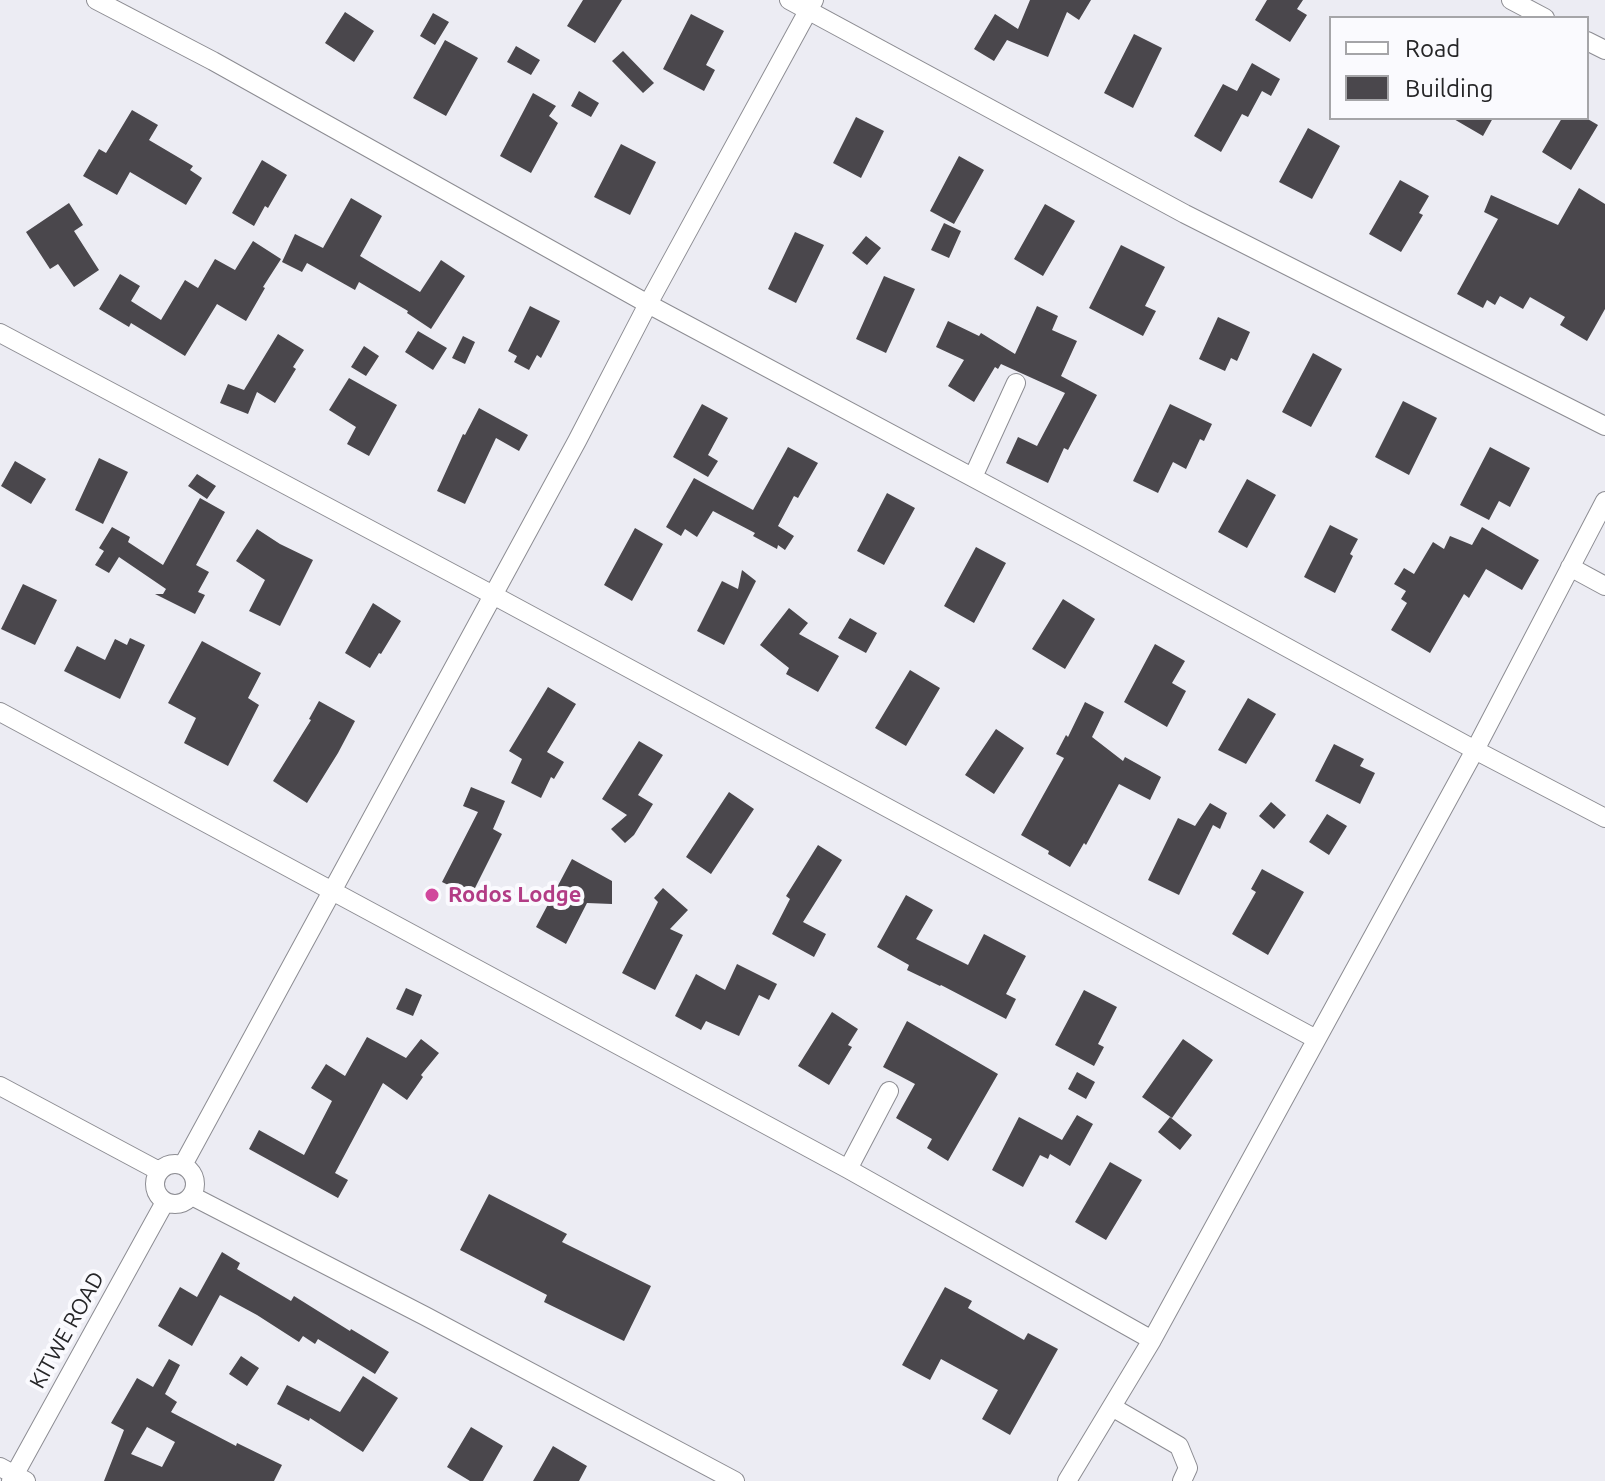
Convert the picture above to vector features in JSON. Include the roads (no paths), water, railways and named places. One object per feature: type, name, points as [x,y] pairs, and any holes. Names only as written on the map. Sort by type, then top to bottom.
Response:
[{"type":"street","points":[[96,0],[213,61],[648,304],[1605,818]]},
{"type":"street","points":[[789,0],[811,5],[1185,214],[1605,426]]},
{"type":"street","points":[[1511,0],[1541,16]]},
{"type":"street","points":[[183,1165],[811,5]]},
{"type":"street","points":[[0,333],[1316,1039]]},
{"type":"street","points":[[973,477],[1016,383]]},
{"type":"street","points":[[1067,1481],[1152,1340],[1475,750],[1605,501]]},
{"type":"street","points":[[1570,567],[1605,586]]},
{"type":"street","points":[[0,712],[848,1169],[1152,1340]]},
{"type":"street","points":[[0,1086],[159,1171]]},
{"type":"street","points":[[848,1169],[889,1091]]},
{"type":"street","points":[[166,1165],[183,1165],[193,1175],[192,1196],[179,1204],[165,1202],[154,1184],[159,1171],[166,1165]]},
{"type":"street","points":[[192,1196],[735,1481]]},
{"type":"street","name":"KITWE ROAD","points":[[13,1476],[165,1202]]},
{"type":"street","points":[[1112,1407],[1179,1446],[1188,1468],[1182,1481]]},
{"type":"place","name":"Rodos Lodge","points":[[432,895]]}]
